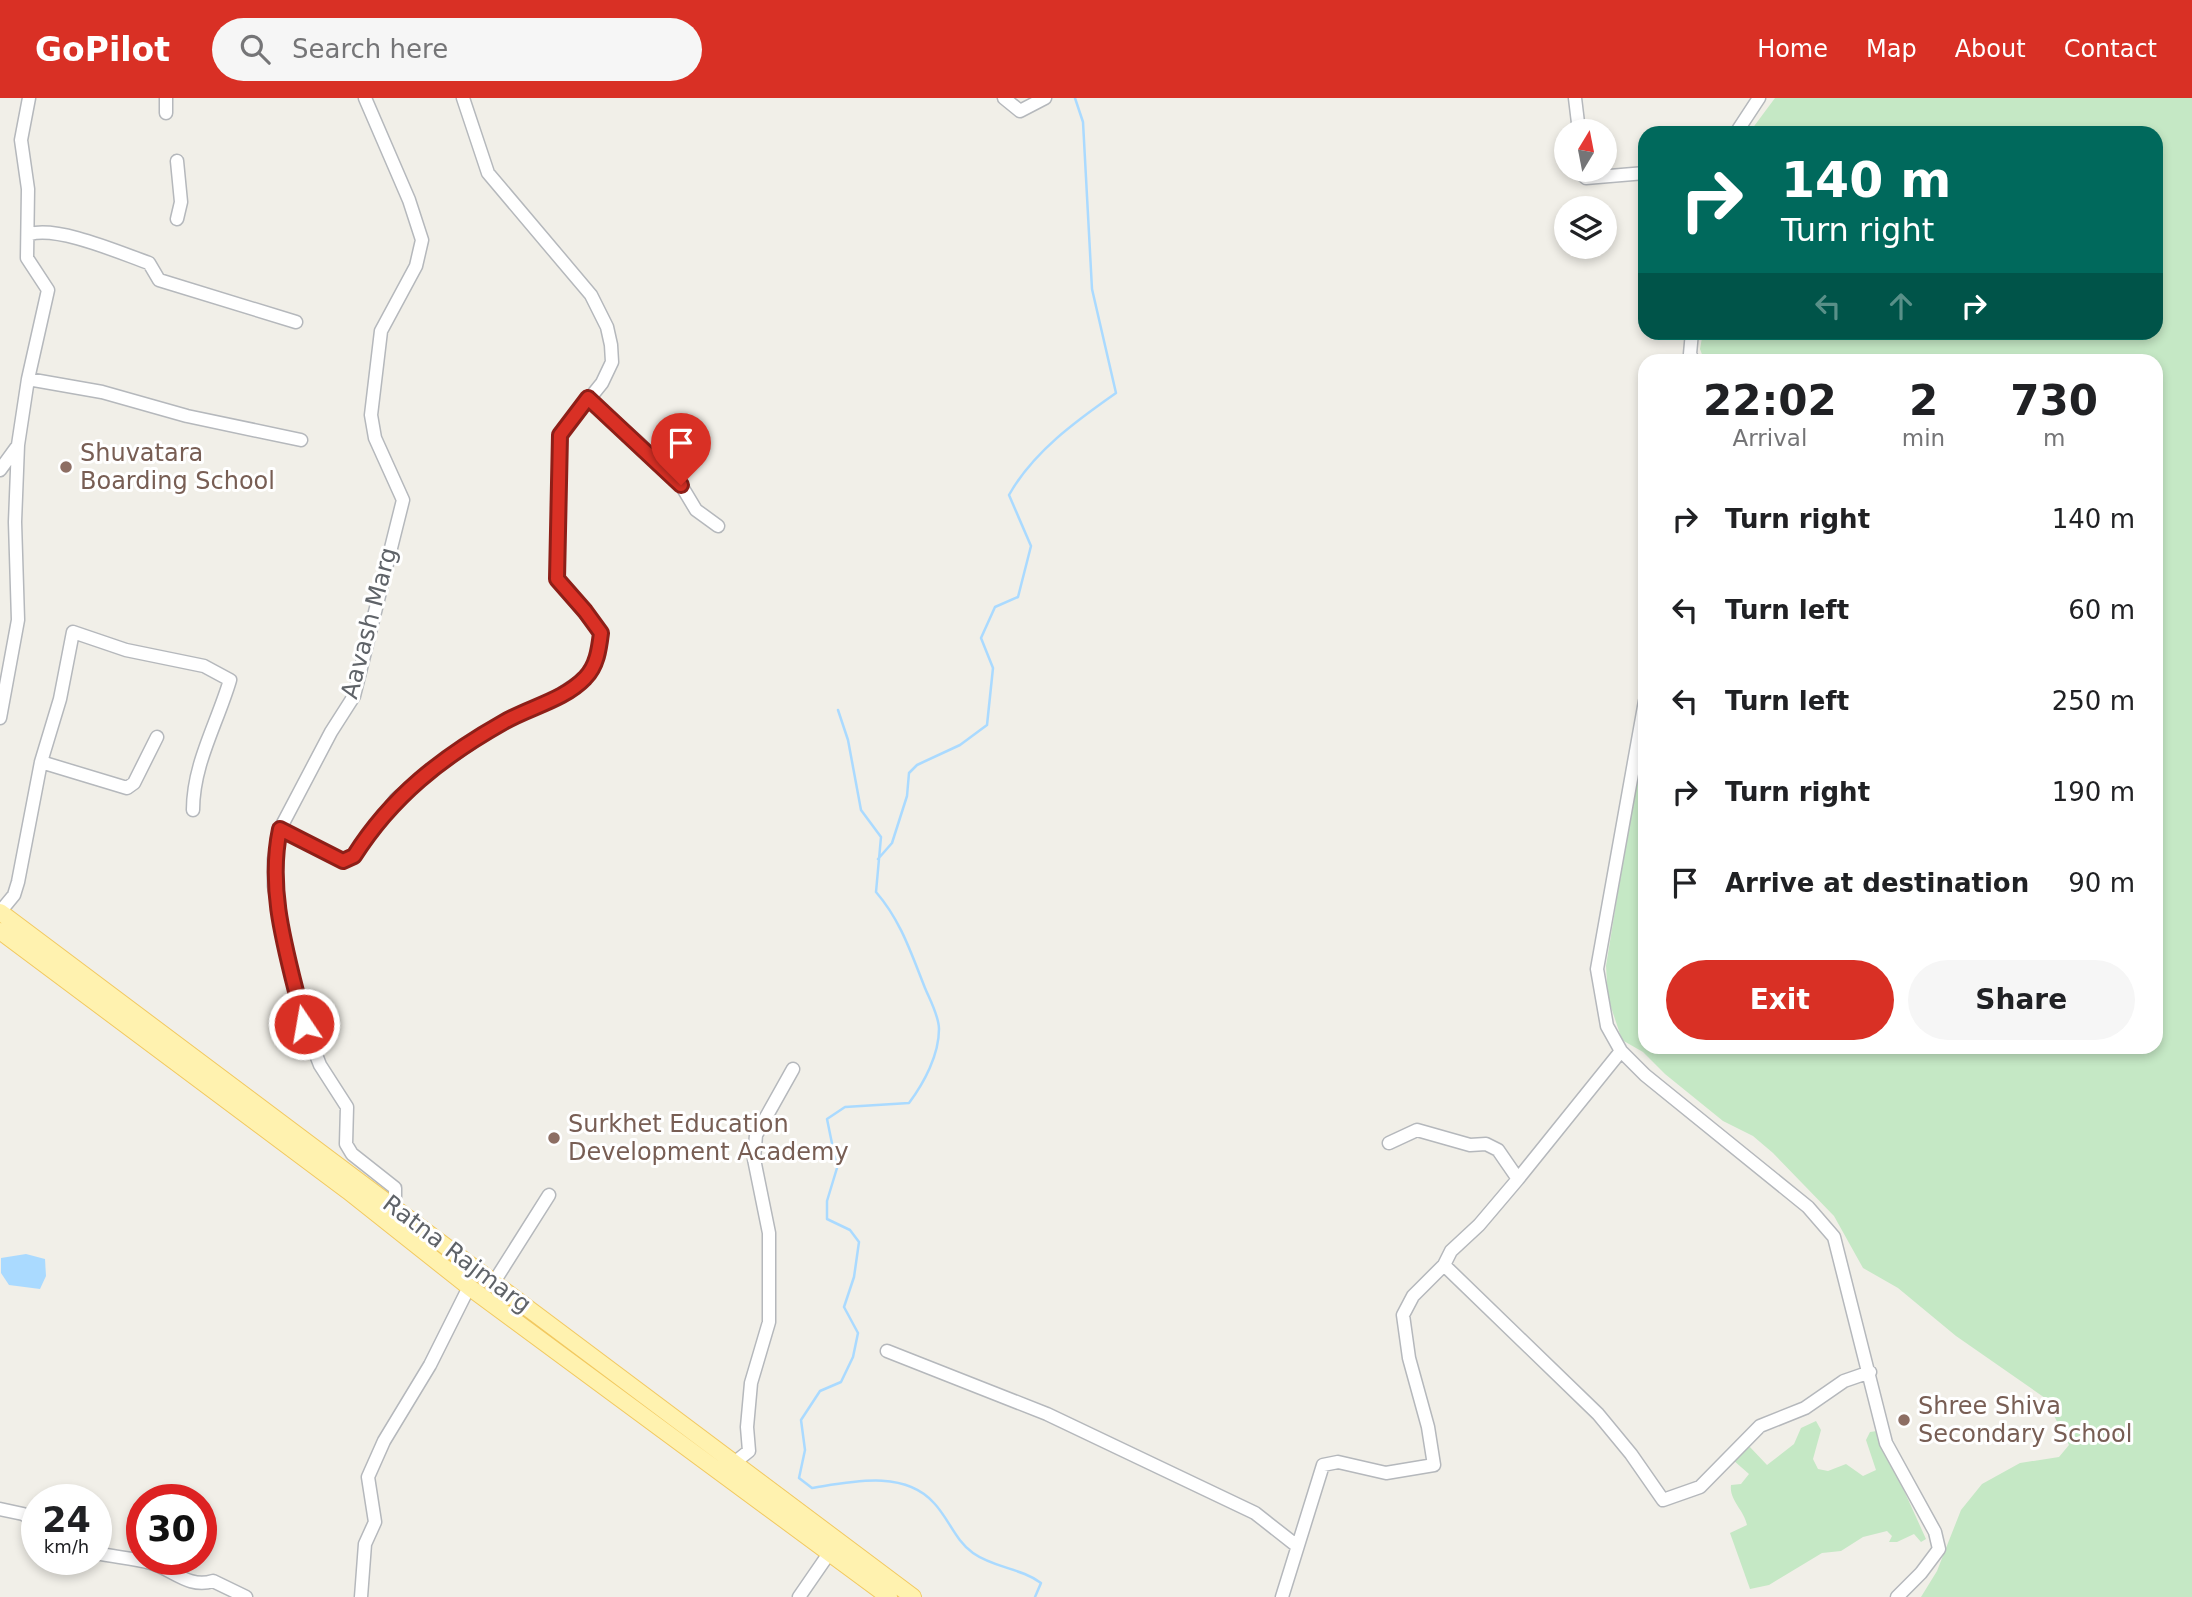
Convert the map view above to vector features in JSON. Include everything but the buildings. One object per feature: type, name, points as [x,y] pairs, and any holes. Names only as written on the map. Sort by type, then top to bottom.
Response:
[{"type":"main road","name":"Ratna Rajmarg","points":[[0,912],[913,1597]]},
{"type":"main road","name":"Ratna Rajmarg","points":[[0,930],[348,1191],[469,1287],[889,1597]]},
{"type":"street","points":[[0,718],[18,620],[15,522],[18,445],[28,379],[48,290],[27,258],[30,234],[28,189],[21,140],[29,98]]},
{"type":"street","points":[[166,98],[166,113]]},
{"type":"street","name":"Aavash Marg","points":[[365,98],[409,200],[422,240],[416,266],[381,331],[371,415],[375,438],[392,469],[403,500],[354,696],[331,732],[280,829],[274,859],[274,886],[304,1024],[320,1065],[347,1108],[346,1143],[352,1154],[395,1188],[395,1206]]},
{"type":"street","points":[[280,829],[343,861],[354,856],[396,799],[430,771],[505,722],[552,700],[585,678],[598,657],[601,633],[557,579],[560,435],[602,383],[612,362],[607,327],[591,295],[488,173],[463,98]]},
{"type":"street","points":[[1004,98],[1020,111],[1045,98]]},
{"type":"street","points":[[1576,98],[1578,119]]},
{"type":"street","points":[[1741,126],[1759,98]]},
{"type":"street","points":[[177,161],[181,202],[177,219]]},
{"type":"street","points":[[1617,175],[1638,174]]},
{"type":"street","points":[[30,234],[40,231],[87,242],[149,263],[159,279],[296,322]]},
{"type":"street","points":[[28,379],[102,392],[187,416],[301,440]]},
{"type":"street","points":[[588,398],[681,485],[696,510],[718,526]]},
{"type":"street","points":[[0,470],[18,445]]},
{"type":"street","points":[[0,912],[13,895],[18,882],[41,762],[60,699],[73,632],[126,650],[204,666],[230,680],[199,769],[193,791],[193,810]]},
{"type":"street","points":[[41,762],[127,788],[134,783],[157,737]]},
{"type":"street","points":[[1638,741],[1598,969],[1607,1026],[1621,1051],[1645,1075],[1808,1207],[1834,1237],[1886,1443],[1934,1532],[1939,1549],[1921,1573],[1896,1597]]},
{"type":"street","points":[[1282,1597],[1323,1465],[1338,1462],[1386,1473],[1434,1465],[1428,1427],[1409,1358],[1403,1315],[1413,1296],[1444,1265],[1451,1251],[1479,1226],[1621,1051]]},
{"type":"street","points":[[734,1463],[749,1451],[747,1427],[751,1384],[769,1322],[769,1233],[754,1159],[756,1135],[793,1069]]},
{"type":"street","points":[[1390,1143],[1418,1130],[1470,1145],[1486,1144],[1498,1150],[1518,1180]]},
{"type":"street","points":[[494,1282],[549,1195]]},
{"type":"street","points":[[1444,1265],[1598,1414],[1631,1454],[1663,1500],[1700,1487],[1760,1426],[1805,1408],[1844,1381],[1870,1372]]},
{"type":"street","points":[[361,1597],[365,1544],[375,1522],[368,1477],[384,1441],[430,1365],[469,1287]]},
{"type":"street","points":[[887,1351],[1047,1414],[1255,1513],[1297,1546]]},
{"type":"street","points":[[0,1509],[21,1514]]},
{"type":"street","points":[[799,1597],[830,1552]]},
{"type":"street","points":[[112,1556],[154,1563],[173,1575],[204,1584],[213,1581],[246,1597]]},
{"type":"green space","points":[[1775,98],[2192,98],[2192,1597],[1921,1597],[1937,1571],[1961,1510],[1982,1484],[2020,1463],[2059,1457],[2069,1445],[2045,1398],[1956,1336],[1898,1288],[1863,1268],[1834,1216],[1773,1153],[1753,1136],[1723,1121],[1665,1074],[1645,1054],[2163,1054],[2163,354],[1702,354],[1700,349],[1702,340],[2163,340],[2163,126],[1754,126]]},
{"type":"green space","points":[[1638,768],[1638,1049],[1622,1040],[1608,998],[1606,966]]},
{"type":"green space","points":[[1816,1421],[1821,1430],[1813,1459],[1818,1469],[1828,1471],[1846,1464],[1863,1476],[1876,1470],[1866,1440],[1870,1432],[1877,1431],[1926,1539],[1921,1542],[1914,1534],[1897,1542],[1889,1542],[1892,1536],[1887,1531],[1863,1537],[1841,1551],[1822,1553],[1769,1585],[1750,1589],[1730,1533],[1747,1525],[1732,1495],[1731,1485],[1741,1484],[1749,1474],[1733,1460],[1749,1446],[1767,1465],[1794,1444],[1801,1428]]},
{"type":"water","points":[[26,1254],[45,1259],[46,1276],[40,1289],[9,1285],[1,1273],[1,1258]]},
{"type":"waterway","points":[[878,859],[892,843],[907,796],[909,773],[917,765],[960,745],[987,725],[993,668],[981,638],[995,607],[1018,597],[1031,546],[1009,495],[1043,451],[1071,426],[1116,393],[1092,289],[1083,122],[1075,98]]},
{"type":"waterway","points":[[838,710],[848,740],[861,810],[881,837],[876,892],[905,938],[934,1008],[939,1029],[930,1068],[909,1103],[845,1107],[827,1119],[837,1168],[827,1201],[827,1219],[850,1230],[859,1242],[854,1277],[844,1307],[858,1333],[853,1357],[841,1382],[820,1391],[801,1420],[805,1450],[799,1478],[812,1488],[876,1480],[908,1485],[922,1492],[934,1503],[961,1542],[973,1553],[1041,1583],[1035,1597]]},
{"type":"place","name":"Shuvatara Boarding School","points":[[66,467]]},
{"type":"place","name":"Surkhet Education Development Academy","points":[[554,1138]]},
{"type":"place","name":"Shree Shiva Secondary School","points":[[1904,1420]]},
{"type":"route","points":[[304,1024],[274,886],[274,859],[280,829],[343,861],[354,856],[372,828],[396,799],[430,771],[505,722],[552,700],[585,678],[598,657],[601,633],[557,579],[560,435],[588,398],[622,426],[681,485]]}]
